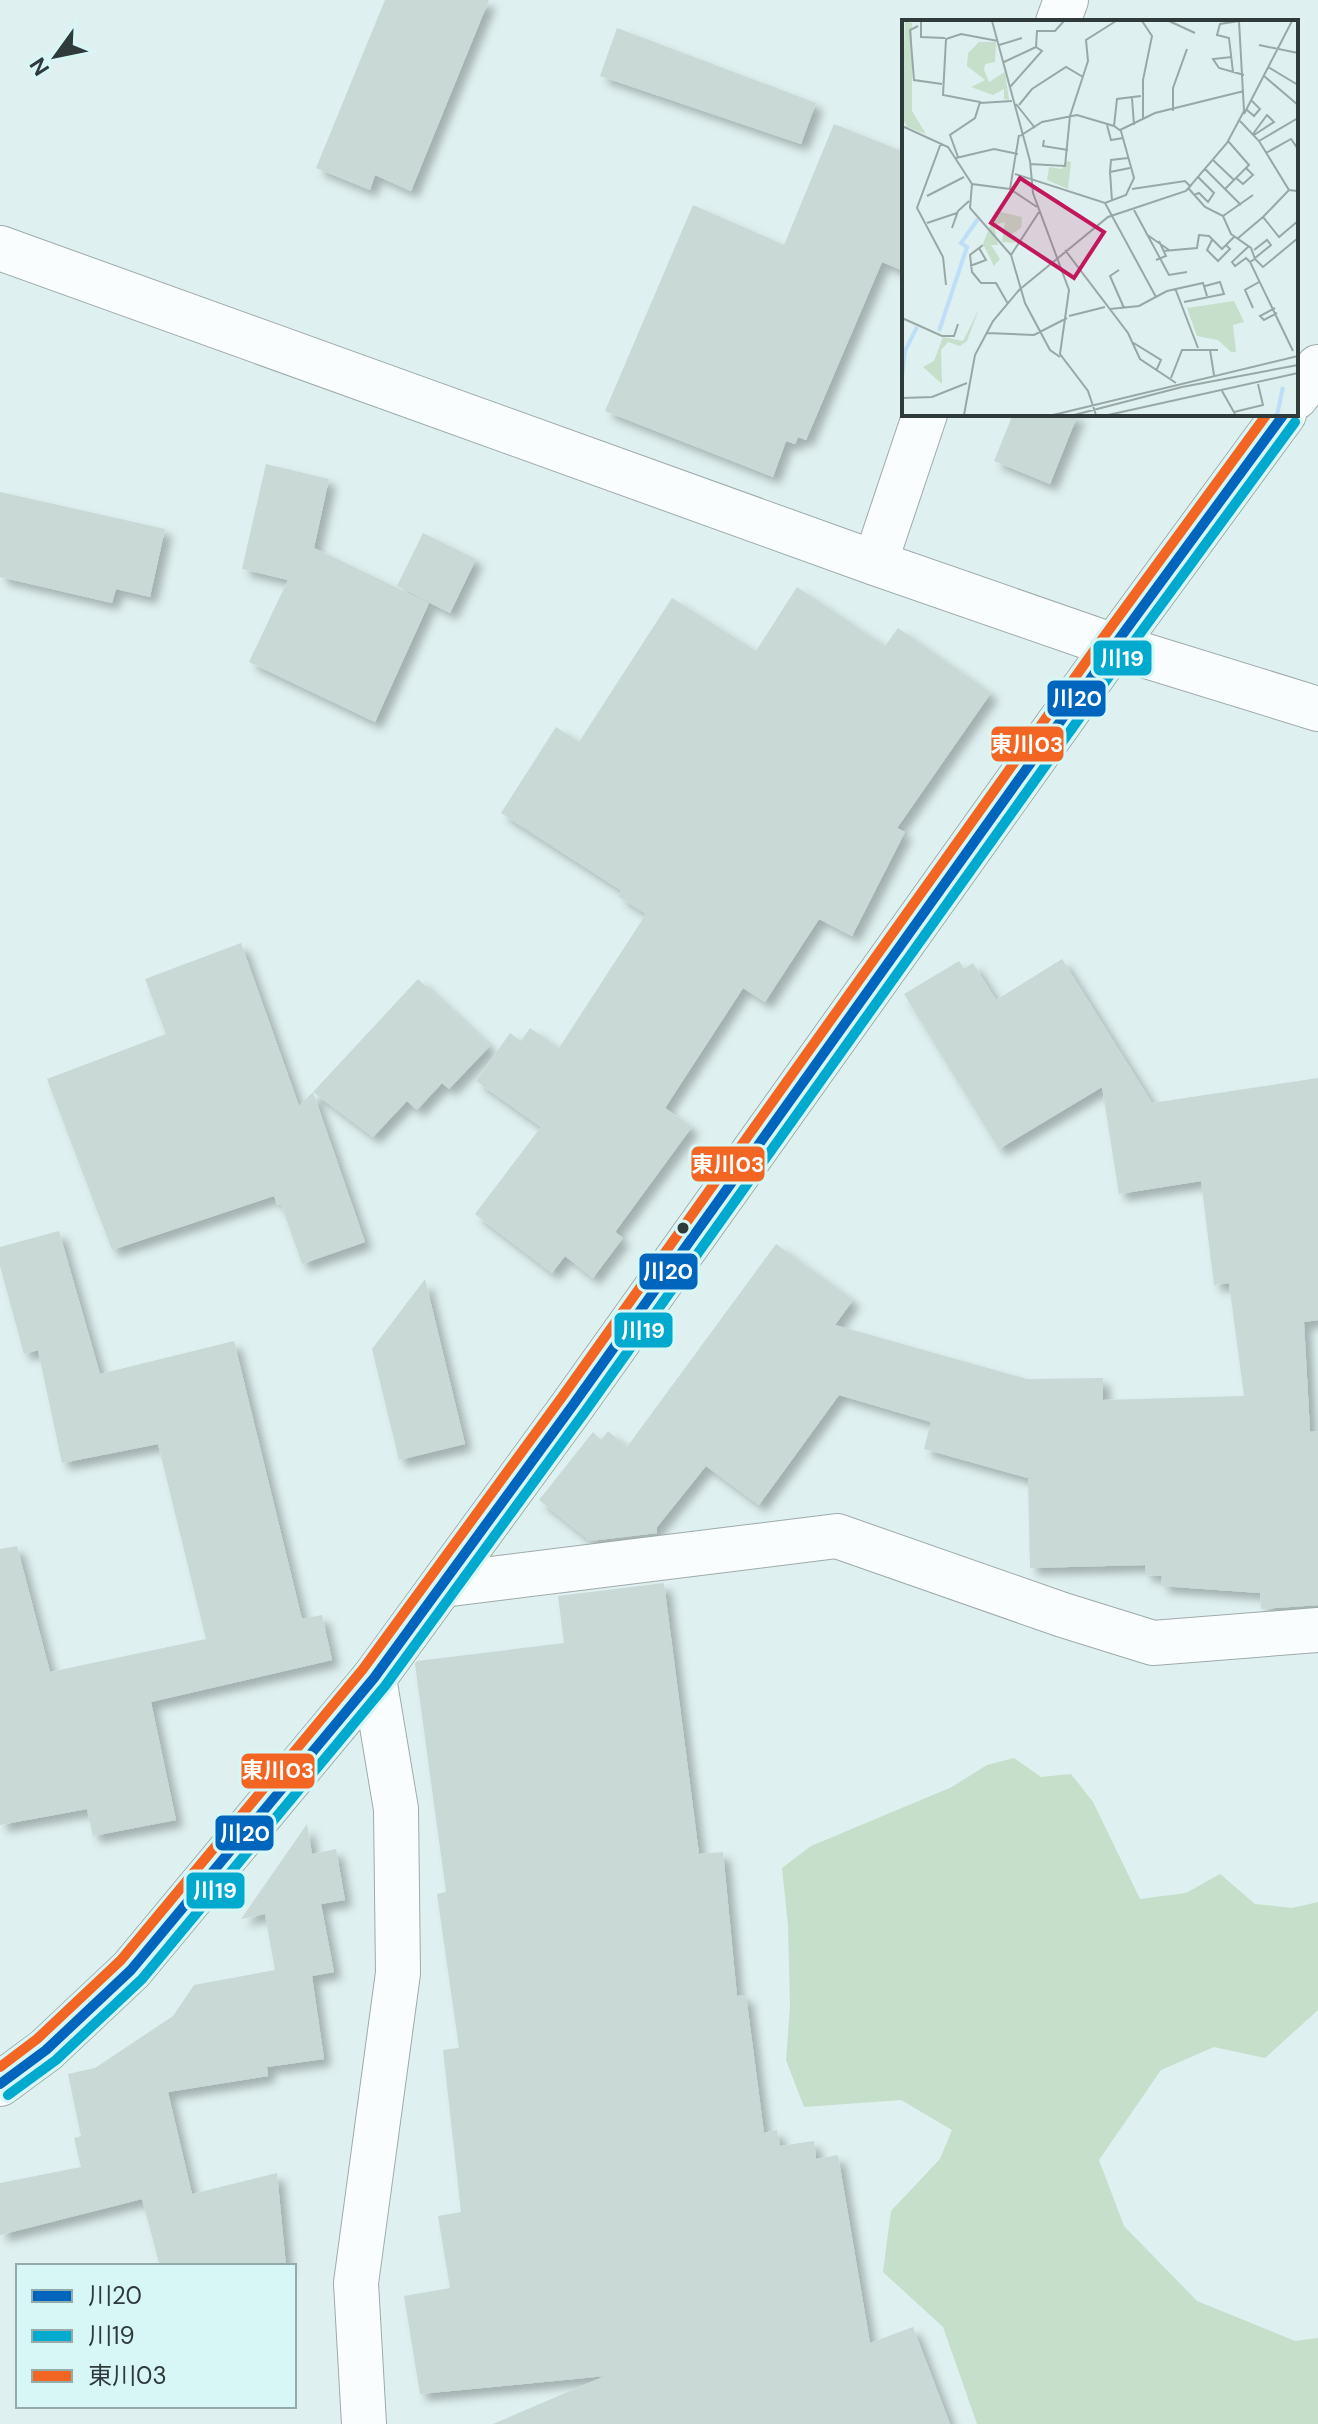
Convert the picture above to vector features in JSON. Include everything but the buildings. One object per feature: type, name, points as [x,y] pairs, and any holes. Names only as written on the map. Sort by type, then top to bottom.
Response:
[{"type":"street","points":[[1059,20],[1066,0]]},
{"type":"street","points":[[0,248],[875,563],[1114,646],[1318,709]]},
{"type":"street","points":[[1298,394],[1318,367]]},
{"type":"street","points":[[875,563],[924,416]]},
{"type":"street","points":[[0,2084],[46,2050],[131,1970],[374,1678],[1283,416]]},
{"type":"street","points":[[443,1585],[837,1536],[1153,1643],[1318,1630]]},
{"type":"street","points":[[364,2424],[356,2283],[398,1973],[396,1809],[374,1678]]},
{"type":"green space","points":[[1014,1758],[1041,1777],[1071,1774],[1093,1802],[1140,1899],[1186,1893],[1220,1874],[1255,1904],[1292,1908],[1318,1902],[1318,2010],[1265,2058],[1214,2047],[1161,2070],[1099,2160],[1124,2226],[1197,2301],[1295,2341],[1318,2338],[1318,2424],[977,2424],[943,2327],[883,2272],[891,2211],[940,2159],[952,2130],[901,2100],[804,2107],[786,2060],[790,2006],[788,1926],[782,1868],[811,1846],[952,1787],[987,1765]]},
{"type":"transit line","name":"東川03","points":[[0,2067],[37,2039],[121,1960],[363,1669],[562,1397],[1103,638],[1266,416]]},
{"type":"transit line","name":"川20","points":[[0,2084],[46,2050],[131,1970],[374,1678],[1283,416]]},
{"type":"transit line","name":"川19","points":[[8,2095],[56,2060],[142,1979],[385,1686],[584,1413],[1125,654],[1295,422]]}]
